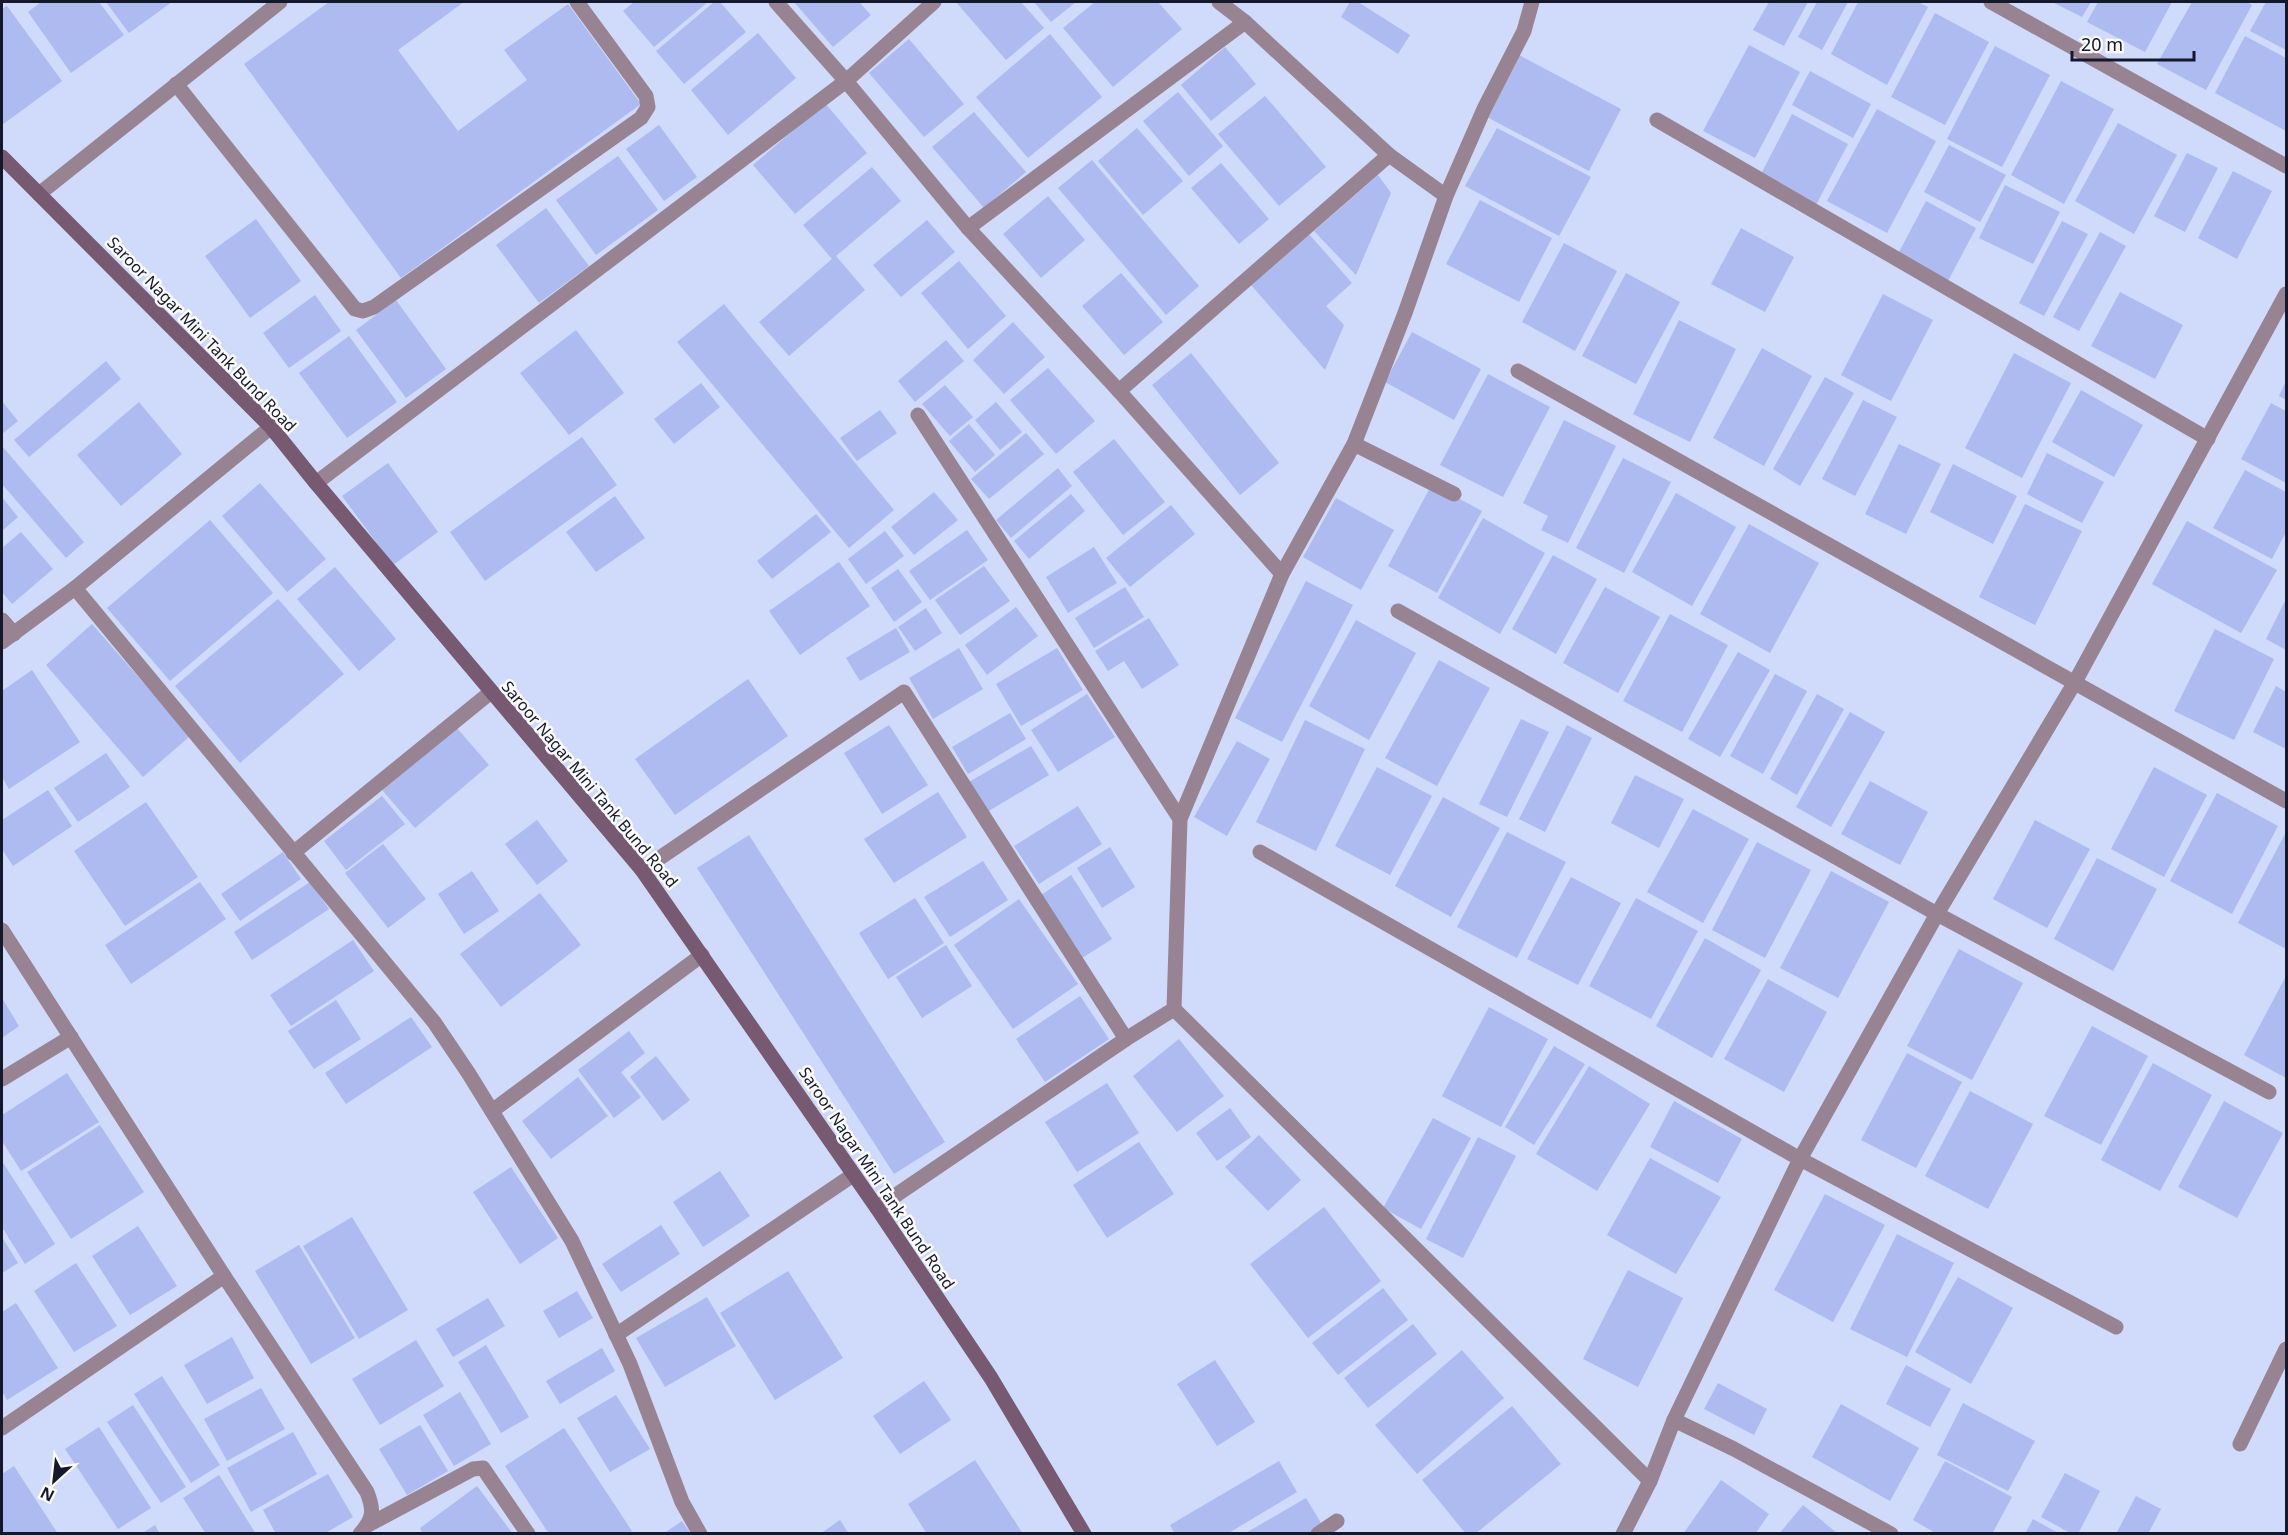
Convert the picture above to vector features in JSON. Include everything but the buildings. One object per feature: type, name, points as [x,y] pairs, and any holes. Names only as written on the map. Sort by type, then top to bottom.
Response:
[{"type":"main road","name":"Saroor Nagar Mini Tank Bund Road","points":[[2,156],[271,427],[642,870],[877,1208],[991,1378],[1084,1533]]},
{"type":"street","points":[[39,194],[280,2]]},
{"type":"street","points":[[176,84],[354,309],[363,311],[374,307],[641,118],[648,107],[646,96],[577,2]]},
{"type":"street","points":[[776,2],[846,81],[968,228],[1119,391],[1282,574]]},
{"type":"street","points":[[316,483],[846,81],[934,2]]},
{"type":"street","points":[[1219,2],[1245,22],[1389,154],[1446,196]]},
{"type":"street","points":[[1532,2],[1524,31],[1484,109],[1446,196],[1405,313],[1354,444],[1282,574],[1180,819],[1174,1009],[1650,1481]]},
{"type":"street","points":[[1991,2],[2286,166]]},
{"type":"street","points":[[968,228],[1245,22]]},
{"type":"street","points":[[1656,120],[2208,439]]},
{"type":"street","points":[[1119,391],[1389,154]]},
{"type":"street","points":[[1623,1533],[1650,1481],[1674,1420],[1800,1159],[1937,914],[2075,682],[2286,294]]},
{"type":"street","points":[[1518,371],[2286,801]]},
{"type":"street","points":[[918,415],[1180,819]]},
{"type":"street","points":[[2,620],[8,638],[75,588],[271,427]]},
{"type":"street","points":[[1354,444],[1454,494]]},
{"type":"street","points":[[75,588],[434,1022],[572,1241],[630,1364],[682,1502],[700,1533]]},
{"type":"street","points":[[1398,611],[1937,914],[2269,1092]]},
{"type":"street","points":[[293,853],[491,692]]},
{"type":"street","points":[[642,870],[904,692],[1126,1039]]},
{"type":"street","points":[[1260,852],[1800,1159],[2116,1327]]},
{"type":"street","points":[[2,930],[224,1276],[367,1492],[373,1509],[364,1529]]},
{"type":"street","points":[[492,1111],[702,955]]},
{"type":"street","points":[[877,1208],[1174,1009]]},
{"type":"street","points":[[2,1079],[71,1037]]},
{"type":"street","points":[[616,1335],[853,1175]]},
{"type":"street","points":[[2,1428],[224,1276]]},
{"type":"street","points":[[2240,1443],[2286,1349]]},
{"type":"street","points":[[1674,1420],[1734,1449],[1891,1533]]},
{"type":"street","points":[[364,1529],[473,1469],[483,1468],[528,1533]]},
{"type":"street","points":[[1318,1533],[1337,1521]]}]
